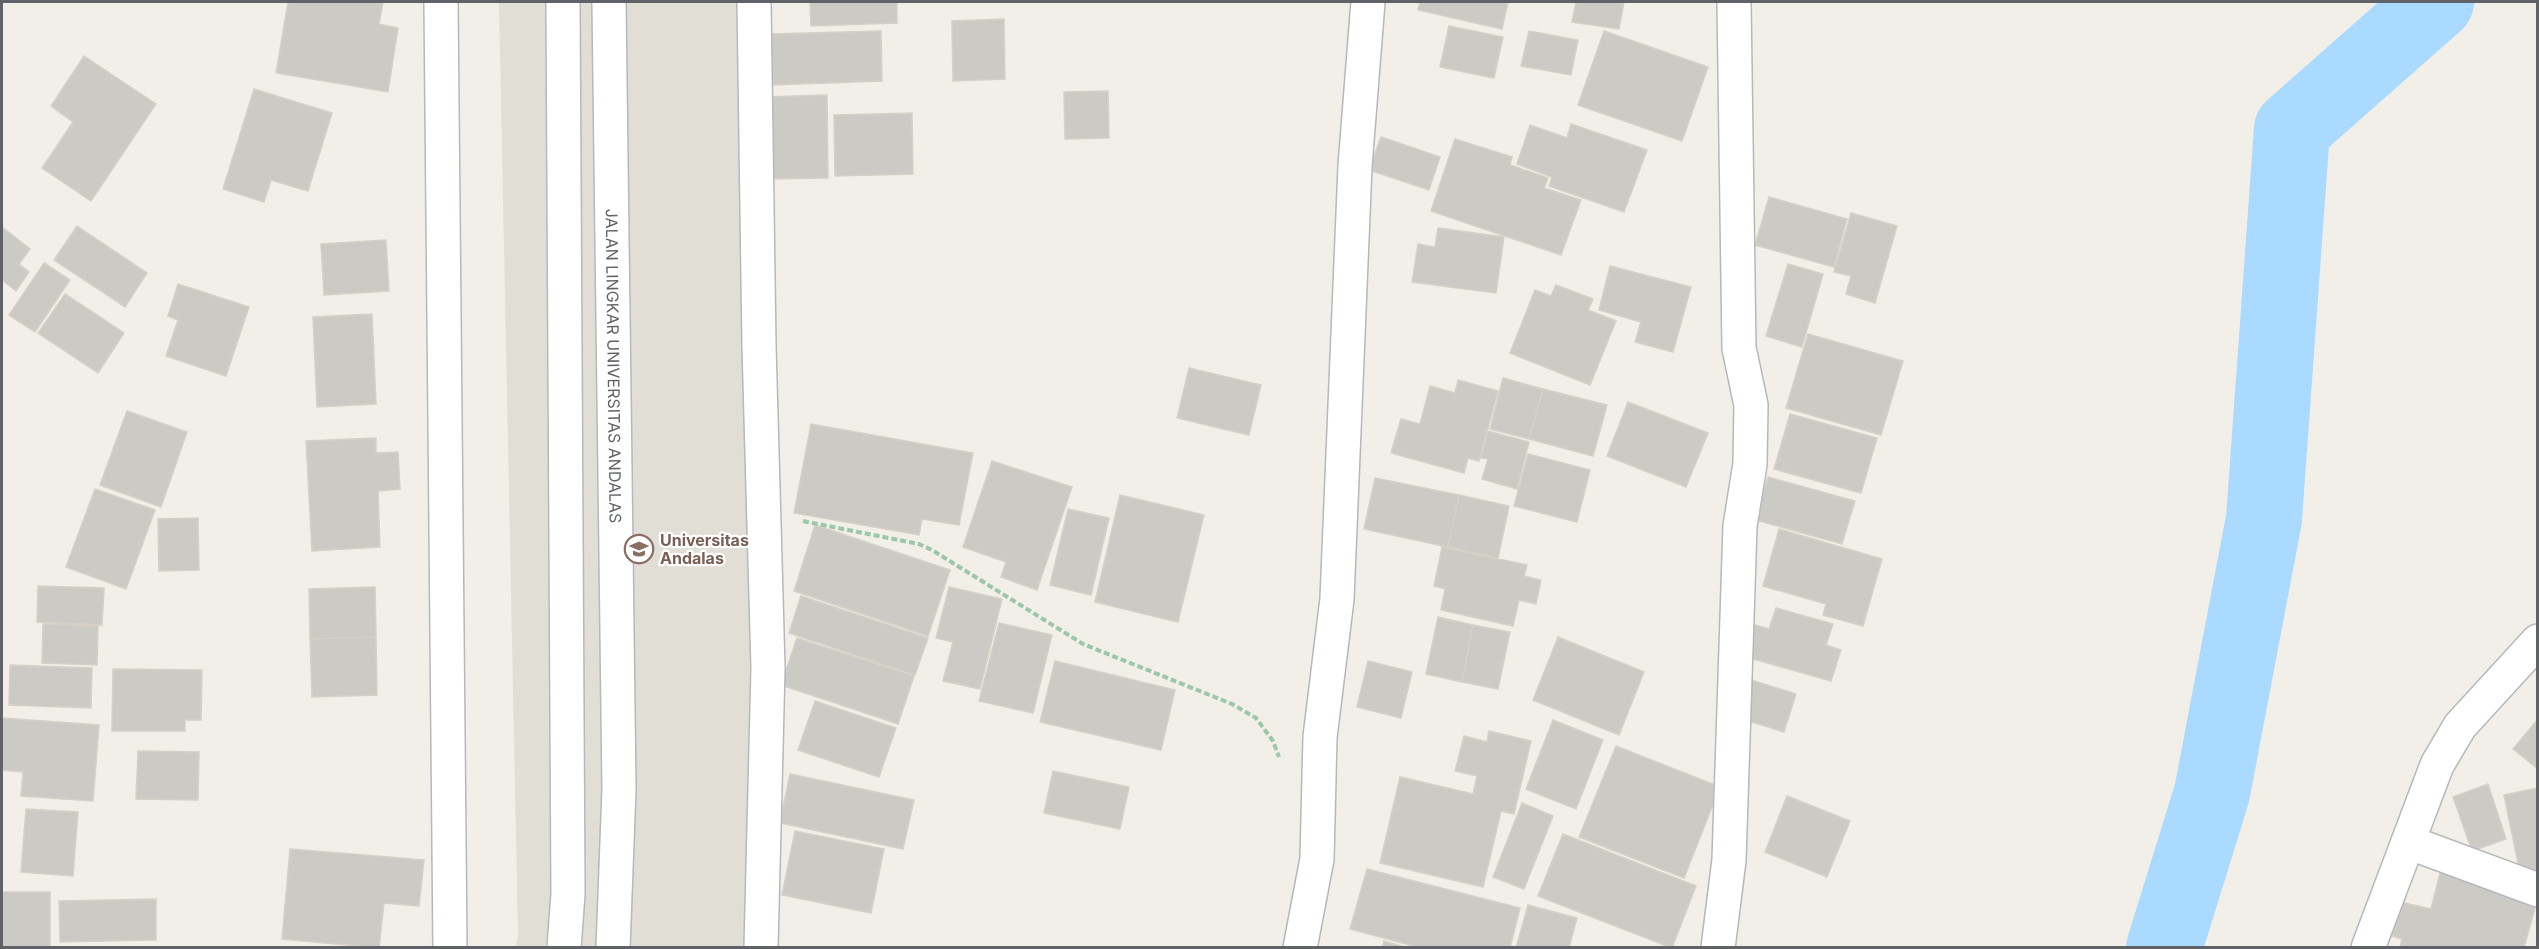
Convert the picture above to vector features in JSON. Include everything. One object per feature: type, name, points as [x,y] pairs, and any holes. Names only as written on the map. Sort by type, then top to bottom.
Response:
[{"type":"street","points":[[441,2],[450,948]]},
{"type":"street","points":[[563,2],[568,882],[564,948]]},
{"type":"street","name":"JALAN LINGKAR UNIVERSITAS ANDALAS","points":[[609,2],[619,789],[613,948]]},
{"type":"street","points":[[754,2],[762,513],[768,668],[760,948]]},
{"type":"street","points":[[1300,948],[1317,859],[1320,737],[1336,600],[1354,166],[1368,2]]},
{"type":"street","points":[[1718,948],[1729,860],[1740,526],[1750,464],[1751,405],[1738,348],[1734,2]]},
{"type":"street","points":[[2368,948],[2437,765],[2460,726],[2538,641]]},
{"type":"street","points":[[2408,842],[2538,890]]},
{"type":"path","points":[[762,513],[919,544],[932,550],[1083,644],[1232,704],[1256,718],[1273,741],[1281,762]]},
{"type":"shaded area","name":"Universitas Andalas","points":[[499,2],[760,2],[774,947],[516,947],[518,935]]},
{"type":"building","points":[[288,2],[383,2],[379,24],[398,28],[388,92],[276,73]]},
{"type":"building","points":[[810,2],[897,2],[897,23],[811,26]]},
{"type":"building","points":[[1420,2],[1508,2],[1502,29],[1418,10]]},
{"type":"building","points":[[1576,2],[1624,2],[1619,29],[1572,22]]},
{"type":"building","points":[[1004,19],[1005,79],[953,81],[952,21]]},
{"type":"building","points":[[1449,26],[1503,37],[1494,78],[1440,67]]},
{"type":"building","points":[[881,31],[882,81],[773,85],[771,34]]},
{"type":"building","points":[[1529,31],[1578,40],[1571,75],[1521,66]]},
{"type":"building","points":[[1604,31],[1708,67],[1682,141],[1578,105]]},
{"type":"building","points":[[84,56],[156,104],[91,201],[42,168],[73,122],[51,106]]},
{"type":"building","points":[[254,89],[332,113],[308,191],[271,180],[264,202],[223,189]]},
{"type":"building","points":[[1108,91],[1109,138],[1065,139],[1064,92]]},
{"type":"building","points":[[827,95],[828,178],[765,179],[763,97]]},
{"type":"building","points":[[912,113],[913,174],[835,176],[834,115]]},
{"type":"building","points":[[1571,124],[1647,150],[1624,212],[1549,186],[1552,177],[1517,164],[1530,125],[1567,138]]},
{"type":"building","points":[[1381,137],[1440,157],[1429,190],[1369,170]]},
{"type":"building","points":[[1455,139],[1512,157],[1510,165],[1548,178],[1544,188],[1581,200],[1561,255],[1431,211]]},
{"type":"building","points":[[1769,197],[1847,219],[1834,267],[1755,245]]},
{"type":"building","points":[[1851,213],[1897,226],[1875,303],[1846,294],[1851,276],[1834,272]]},
{"type":"building","points":[[77,226],[147,273],[125,307],[54,260]]},
{"type":"building","points":[[2,227],[30,249],[19,264],[29,272],[16,291],[2,280]]},
{"type":"building","points":[[1438,228],[1504,237],[1496,293],[1412,282],[1418,244],[1435,247]]},
{"type":"building","points":[[386,240],[389,291],[324,295],[321,244]]},
{"type":"building","points":[[44,263],[70,280],[35,332],[9,315]]},
{"type":"building","points":[[1788,264],[1823,274],[1802,347],[1766,336]]},
{"type":"building","points":[[1610,266],[1691,287],[1673,352],[1635,342],[1641,322],[1599,310]]},
{"type":"building","points":[[178,284],[249,307],[226,376],[166,356],[178,320],[168,316]]},
{"type":"building","points":[[1556,285],[1593,299],[1588,310],[1616,321],[1590,385],[1510,353],[1535,290],[1551,296]]},
{"type":"building","points":[[65,294],[124,333],[98,373],[38,333]]},
{"type":"building","points":[[372,314],[376,404],[317,407],[313,317]]},
{"type":"building","points":[[1808,334],[1903,361],[1881,435],[1786,408]]},
{"type":"building","points":[[1189,368],[1261,385],[1249,435],[1177,418]]},
{"type":"building","points":[[1503,378],[1543,389],[1529,439],[1490,429]]},
{"type":"building","points":[[1458,380],[1498,391],[1479,461],[1468,458],[1464,473],[1391,453],[1401,419],[1420,424],[1430,386],[1455,393]]},
{"type":"building","points":[[1543,389],[1607,405],[1593,456],[1529,439]]},
{"type":"building","points":[[1628,402],[1708,433],[1686,487],[1607,456]]},
{"type":"building","points":[[127,411],[187,432],[161,507],[100,485]]},
{"type":"building","points":[[1790,414],[1877,438],[1861,493],[1774,469]]},
{"type":"building","points":[[811,424],[973,453],[959,525],[922,519],[919,535],[794,513]]},
{"type":"building","points":[[1488,431],[1529,442],[1517,489],[1482,479],[1488,459],[1481,458]]},
{"type":"building","points":[[376,438],[376,453],[398,452],[400,489],[378,491],[380,547],[312,551],[306,441]]},
{"type":"building","points":[[1528,454],[1590,470],[1577,522],[1514,506]]},
{"type":"building","points":[[992,461],[1072,487],[1037,590],[1001,577],[1006,562],[963,547]]},
{"type":"building","points":[[1768,477],[1855,501],[1842,544],[1756,520]]},
{"type":"building","points":[[1375,478],[1459,495],[1448,547],[1364,529]]},
{"type":"building","points":[[95,489],[155,510],[126,589],[66,567]]},
{"type":"building","points":[[1120,495],[1204,515],[1178,622],[1095,602]]},
{"type":"building","points":[[1459,495],[1509,506],[1498,558],[1448,547]]},
{"type":"building","points":[[1068,509],[1109,518],[1091,595],[1050,585]]},
{"type":"building","points":[[198,518],[199,570],[159,571],[158,519]]},
{"type":"building","points":[[815,525],[950,570],[928,636],[794,591]]},
{"type":"building","points":[[1779,529],[1882,559],[1863,626],[1823,615],[1826,604],[1763,586]]},
{"type":"building","points":[[1442,547],[1527,565],[1524,576],[1541,580],[1536,604],[1519,600],[1513,626],[1441,610],[1445,589],[1434,586]]},
{"type":"building","points":[[38,586],[104,588],[102,625],[37,622]]},
{"type":"building","points":[[375,587],[376,637],[310,639],[309,589]]},
{"type":"building","points":[[949,587],[1002,599],[980,689],[943,681],[953,642],[936,638]]},
{"type":"building","points":[[801,596],[928,638],[915,675],[789,633]]},
{"type":"building","points":[[1776,608],[1833,624],[1826,645],[1841,650],[1831,681],[1746,657],[1755,625],[1769,629]]},
{"type":"building","points":[[1438,617],[1473,625],[1462,682],[1426,674]]},
{"type":"building","points":[[999,623],[1052,635],[1033,713],[979,701]]},
{"type":"building","points":[[43,624],[98,626],[97,665],[42,663]]},
{"type":"building","points":[[1473,625],[1510,632],[1498,689],[1462,682]]},
{"type":"building","points":[[376,637],[377,695],[312,697],[310,639]]},
{"type":"building","points":[[1558,637],[1644,672],[1619,735],[1533,700]]},
{"type":"building","points":[[797,638],[914,676],[898,724],[781,685]]},
{"type":"building","points":[[1055,661],[1175,690],[1161,750],[1040,722]]},
{"type":"building","points":[[1368,661],[1412,672],[1401,718],[1357,707]]},
{"type":"building","points":[[10,665],[92,668],[91,708],[9,705]]},
{"type":"building","points":[[113,669],[202,670],[201,720],[185,720],[185,731],[112,731]]},
{"type":"building","points":[[1751,680],[1796,694],[1784,732],[1739,718]]},
{"type":"building","points":[[815,701],[896,728],[879,777],[798,750]]},
{"type":"building","points":[[2,718],[99,725],[93,801],[21,796],[23,772],[2,770]]},
{"type":"building","points":[[2538,719],[2538,769],[2513,749]]},
{"type":"building","points":[[1553,720],[1603,740],[1576,809],[1526,789]]},
{"type":"building","points":[[1489,731],[1531,741],[1514,814],[1501,811],[1483,887],[1380,863],[1400,777],[1473,794],[1477,776],[1455,771],[1464,736],[1487,742]]},
{"type":"building","points":[[1616,746],[1720,787],[1684,878],[1579,837]]},
{"type":"building","points":[[138,751],[199,752],[198,800],[136,799]]},
{"type":"building","points":[[1053,771],[1129,787],[1120,829],[1044,813]]},
{"type":"building","points":[[790,774],[914,800],[903,849],[780,823]]},
{"type":"building","points":[[2488,784],[2506,839],[2472,851],[2453,797]]},
{"type":"building","points":[[2538,788],[2538,869],[2520,873],[2504,795]]},
{"type":"building","points":[[1787,796],[1850,821],[1827,877],[1765,852]]},
{"type":"building","points":[[1522,803],[1553,816],[1524,889],[1493,877]]},
{"type":"building","points":[[26,809],[78,812],[73,876],[21,872]]},
{"type":"building","points":[[795,831],[884,849],[871,913],[782,895]]},
{"type":"building","points":[[1563,834],[1696,886],[1672,948],[1538,896]]},
{"type":"building","points":[[290,849],[424,860],[419,906],[384,903],[379,948],[282,939]]},
{"type":"building","points":[[1367,869],[1520,908],[1510,948],[1421,948],[1350,929]]},
{"type":"building","points":[[2441,869],[2538,897],[2524,948],[2400,948],[2402,939],[2392,936],[2400,902],[2431,909]]},
{"type":"building","points":[[2,892],[50,892],[50,948],[2,948]]},
{"type":"building","points":[[156,899],[156,940],[60,942],[59,901]]},
{"type":"building","points":[[1528,905],[1577,918],[1569,948],[1516,948]]},
{"type":"building","points":[[1384,941],[1408,948],[1382,948]]},
{"type":"waterway","points":[[2164,948],[2212,793],[2264,519],[2292,129],[2436,2]]},
{"type":"place","name":"Universitas Andalas","points":[[639,549]]}]
